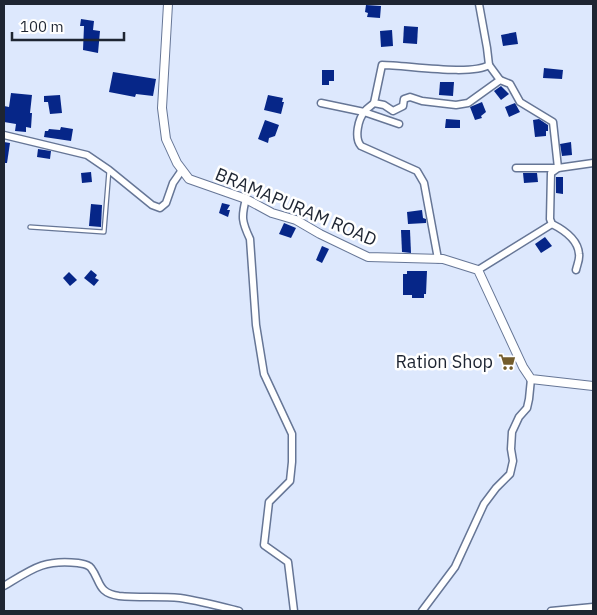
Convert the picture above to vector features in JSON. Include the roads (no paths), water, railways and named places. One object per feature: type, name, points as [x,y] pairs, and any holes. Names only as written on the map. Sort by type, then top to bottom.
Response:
[{"type":"street","name":"BRAMAPURAM ROAD","points":[[168,4],[162,108],[166,139],[177,163],[189,179],[246,199],[272,213],[296,220],[368,257],[438,259],[478,270]]},
{"type":"street","points":[[479,4],[488,65],[500,80],[510,84],[520,102],[553,122],[558,168]]},
{"type":"street","points":[[438,259],[424,183],[417,171],[361,146],[357,134],[364,112],[374,103],[382,65],[448,70],[482,69],[488,65]]},
{"type":"street","points":[[374,103],[384,105],[393,111],[403,106],[404,99],[410,97],[422,101],[456,105],[468,103],[500,80]]},
{"type":"street","points":[[321,103],[364,112],[398,124]]},
{"type":"street","points":[[4,135],[87,155],[109,170],[152,205],[160,208],[166,203],[173,183],[182,170]]},
{"type":"street","points":[[516,168],[558,168],[593,163]]},
{"type":"street","points":[[558,168],[551,173],[550,219],[552,224],[566,231],[576,243],[580,254],[576,270]]},
{"type":"street","points":[[246,199],[242,213],[243,225],[250,239],[259,350],[266,378],[292,434],[290,481],[269,502],[264,545],[288,562],[294,611]]},
{"type":"street","points":[[422,611],[455,567],[484,504],[510,474],[513,461],[511,449],[512,432],[519,417],[527,408],[530,399],[531,378],[523,367],[478,270],[552,224]]},
{"type":"street","points":[[531,378],[593,386]]},
{"type":"street","points":[[4,586],[34,567],[48,563],[76,563],[91,567],[101,588],[112,594],[179,598],[207,602],[239,611]]},
{"type":"street","points":[[551,611],[593,607]]},
{"type":"lane","points":[[30,227],[104,232],[109,170]]},
{"type":"place","name":"Ration Shop","points":[[507,362]]}]
